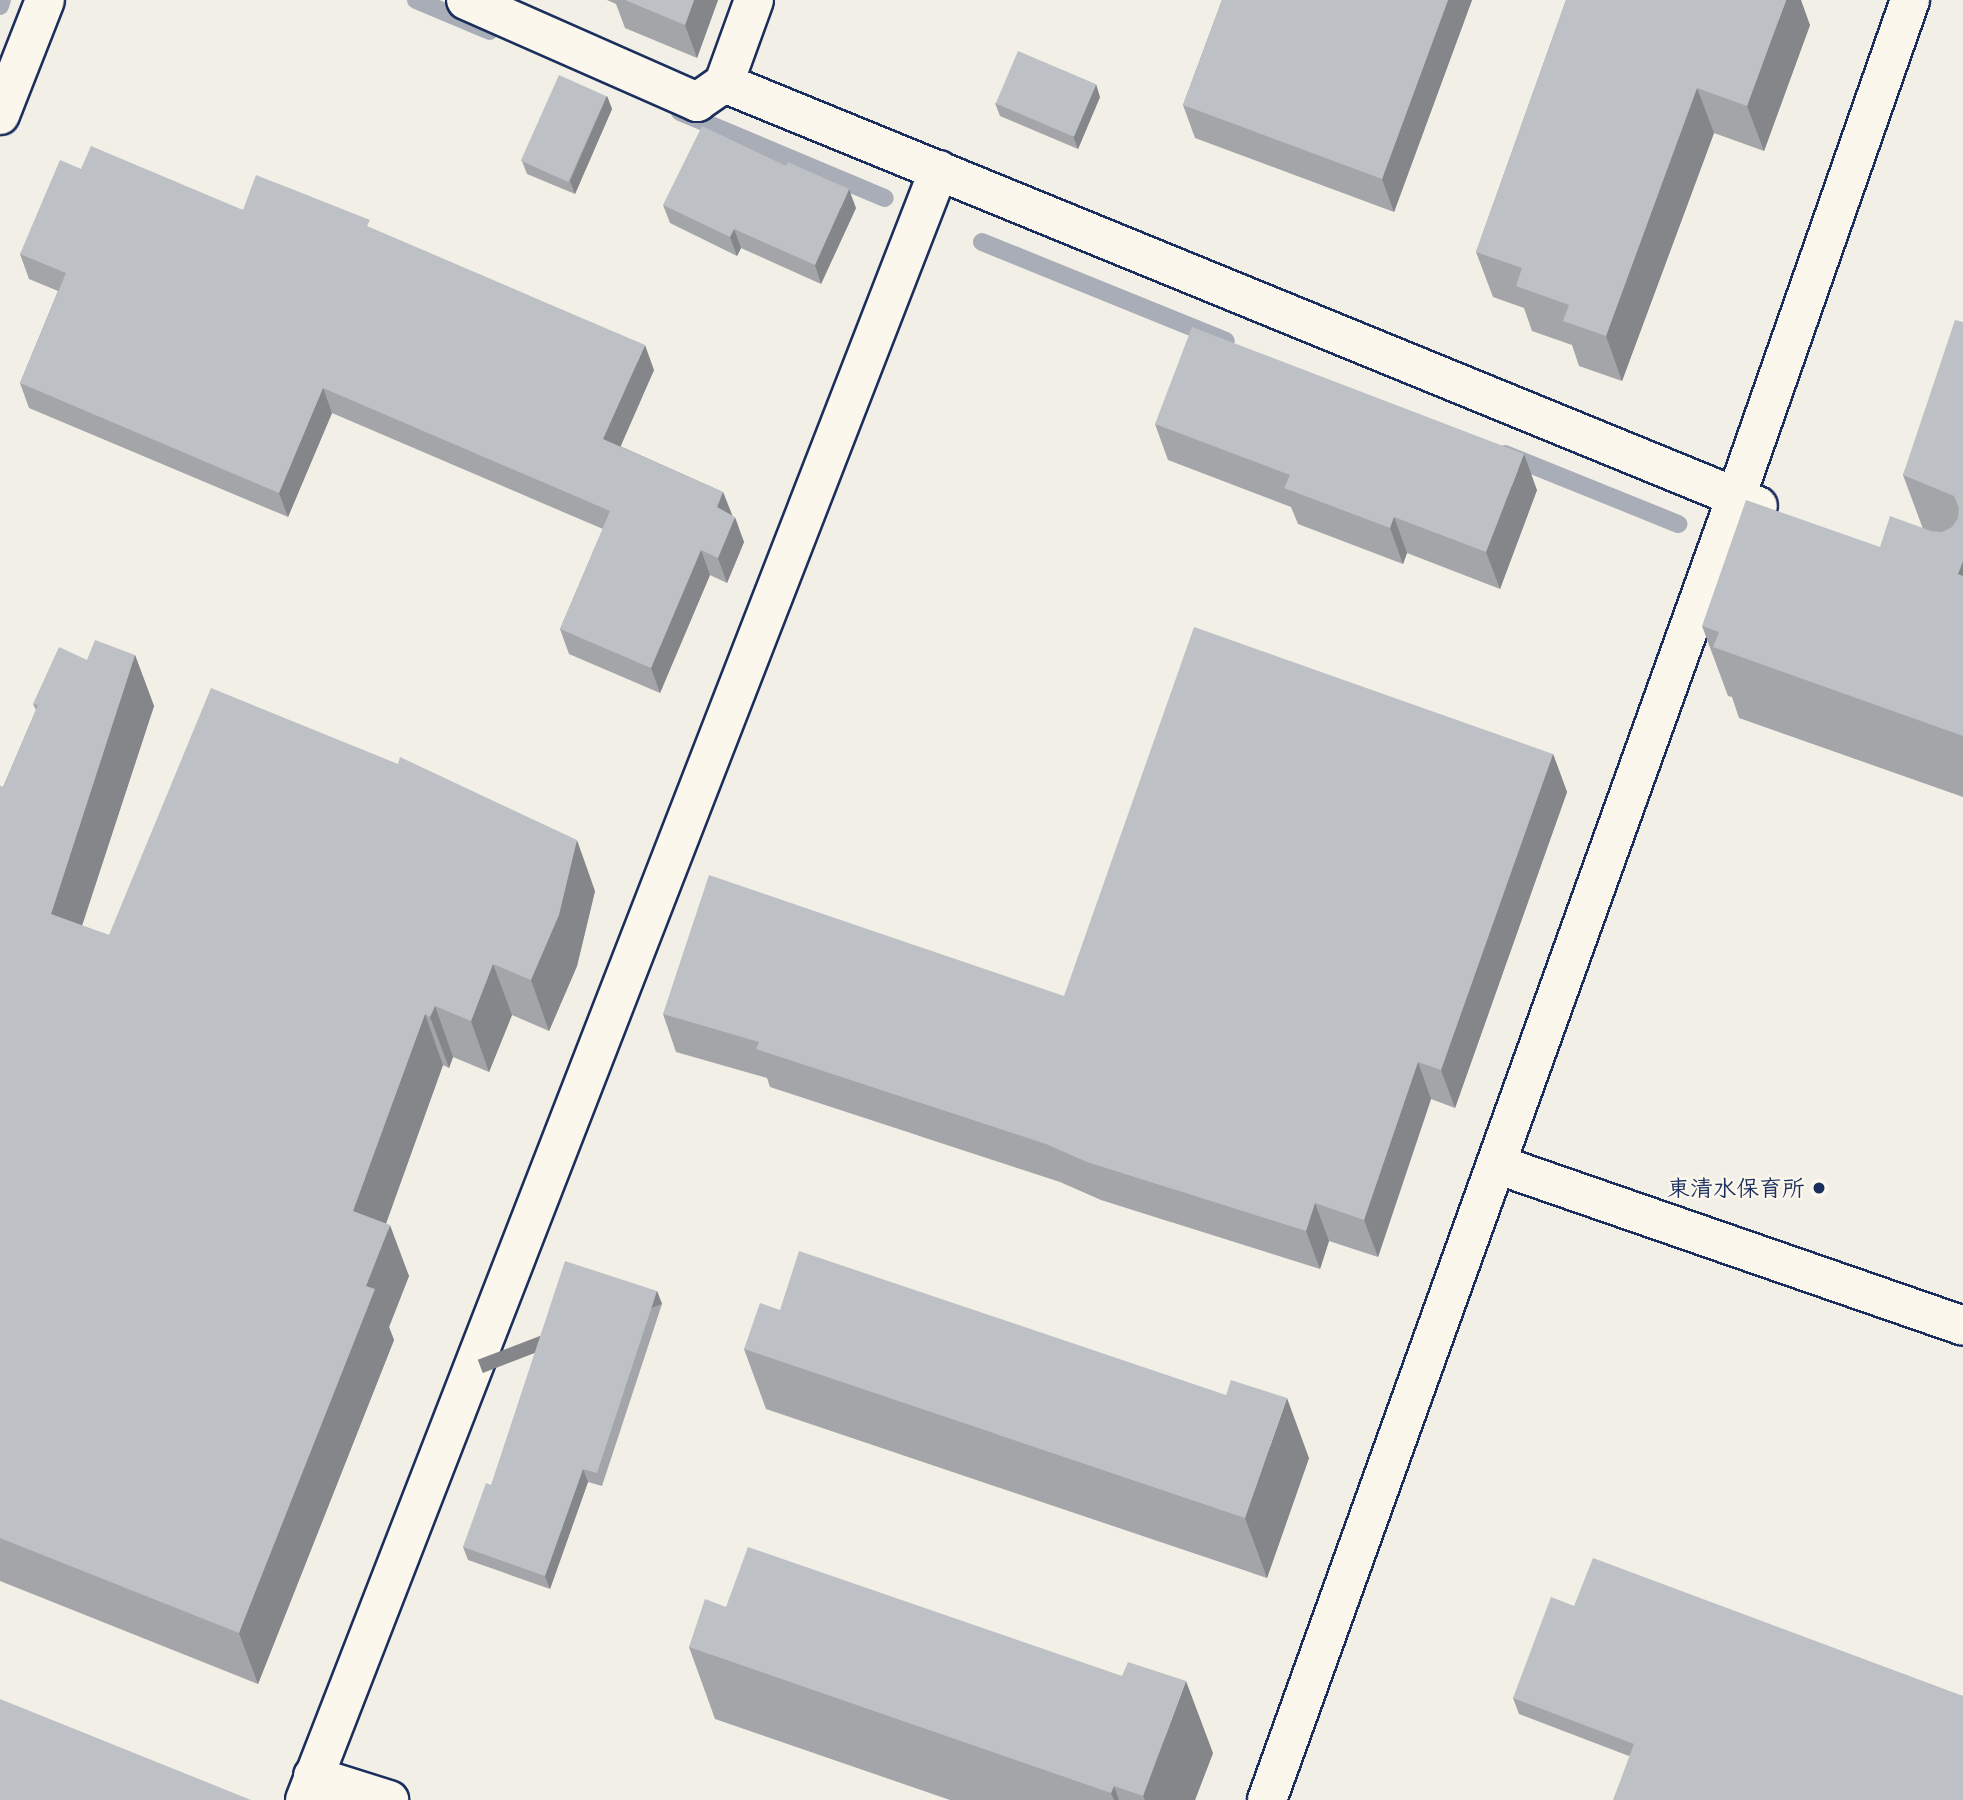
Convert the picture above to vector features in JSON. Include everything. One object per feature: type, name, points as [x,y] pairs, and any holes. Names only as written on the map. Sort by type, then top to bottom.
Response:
[{"type":"street","points":[[0,115],[45,0]]},
{"type":"street","points":[[466,0],[697,102],[724,83],[754,0]]},
{"type":"street","points":[[1267,1800],[1736,498],[1910,0]]},
{"type":"street","points":[[724,83],[1736,498],[1786,516]]},
{"type":"street","points":[[389,1800],[309,1788],[939,170]]},
{"type":"street","points":[[1496,1164],[1963,1326]]},
{"type":"building","points":[[625,0],[694,0],[685,25]]},
{"type":"building","points":[[1222,0],[1448,0],[1382,179],[1183,105]]},
{"type":"building","points":[[1566,0],[1786,0],[1747,106],[1697,88],[1606,336],[1563,321],[1569,305],[1516,286],[1522,268],[1476,252]]},
{"type":"building","points":[[1018,51],[1096,84],[1074,137],[996,103]]},
{"type":"building","points":[[559,75],[607,96],[568,182],[521,161]]},
{"type":"building","points":[[702,126],[786,166],[788,162],[849,189],[815,265],[734,229],[730,237],[663,205]]},
{"type":"building","points":[[91,146],[243,210],[256,175],[370,220],[367,226],[645,345],[603,439],[723,492],[717,507],[735,517],[718,558],[701,550],[651,668],[560,629],[610,511],[323,388],[279,493],[20,383],[66,273],[20,254],[60,160],[81,169]]},
{"type":"building","points":[[1955,320],[1963,322],[1963,561],[1958,574],[1963,576],[1963,736],[1713,647],[1719,632],[1702,626],[1746,500],[1880,547],[1890,516],[1931,531],[1942,532],[1952,527],[1958,518],[1959,508],[1954,496],[1903,475]]},
{"type":"building","points":[[1192,327],[1524,454],[1486,552],[1394,517],[1390,528],[1284,488],[1290,475],[1155,424]]},
{"type":"building","points":[[1194,627],[1553,754],[1441,1070],[1418,1062],[1364,1220],[1315,1203],[1306,1231],[1087,1162],[1046,1144],[756,1049],[759,1042],[663,1014],[709,875],[1064,996]]},
{"type":"building","points":[[95,640],[135,655],[51,914],[109,935],[211,688],[398,764],[400,757],[577,840],[559,915],[531,980],[493,964],[471,1021],[435,1006],[430,1017],[425,1014],[353,1211],[390,1225],[366,1286],[375,1289],[239,1633],[0,1538],[0,786],[3,787],[38,705],[33,704],[59,647],[87,660]]},
{"type":"building","points":[[799,1251],[1226,1395],[1231,1380],[1287,1398],[1245,1518],[744,1349],[760,1303],[780,1310]]},
{"type":"building","points":[[565,1261],[657,1291],[597,1473],[583,1469],[545,1576],[463,1547],[486,1483],[491,1485]]},
{"type":"building","points":[[748,1547],[1122,1676],[1128,1662],[1186,1681],[1143,1796],[1114,1786],[1111,1793],[689,1647],[705,1599],[726,1607]]},
{"type":"building","points":[[1593,1558],[1963,1696],[1963,1800],[1613,1800],[1634,1744],[1513,1698],[1551,1597],[1574,1606]]},
{"type":"building","points":[[0,1699],[251,1800],[0,1800]]},
{"type":"waterway","points":[[0,6],[2,0]]},
{"type":"waterway","points":[[416,0],[490,31]]},
{"type":"waterway","points":[[680,112],[885,198]]},
{"type":"waterway","points":[[982,242],[1226,341]]},
{"type":"waterway","points":[[1505,454],[1678,524]]},
{"type":"place","name":"東清水保育所","points":[[1819,1188]]}]
